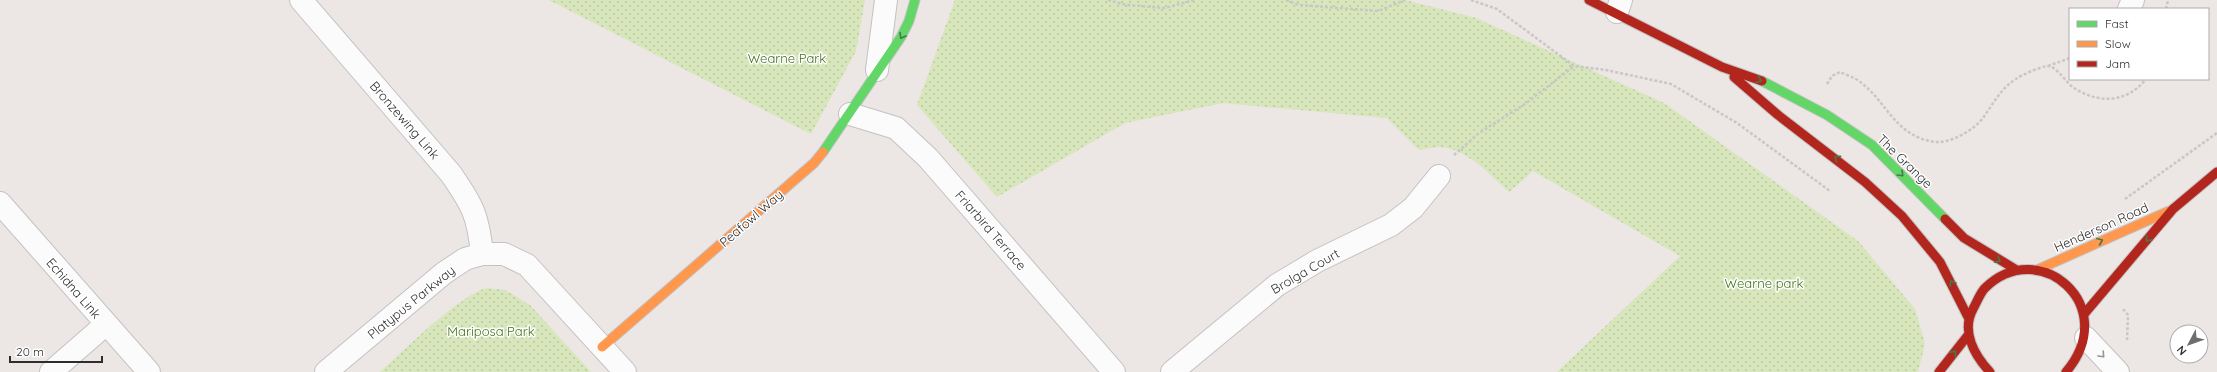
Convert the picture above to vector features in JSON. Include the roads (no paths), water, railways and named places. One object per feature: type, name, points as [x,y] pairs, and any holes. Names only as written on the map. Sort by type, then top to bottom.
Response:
[{"type":"street","name":"Bronzewing Link","points":[[301,0],[451,174],[471,203],[479,225],[482,254]]},
{"type":"street","name":"Peafowl Way","points":[[877,70],[886,0]]},
{"type":"street","name":"Peafowl Way","points":[[602,347],[814,163],[850,114],[877,70],[900,40],[912,20],[915,0]]},
{"type":"street","name":"The Grange","points":[[1589,0],[1619,6],[1722,67],[1784,118],[1853,170],[1902,214],[1936,255],[1956,288],[1969,319]]},
{"type":"street","name":"The Grange","points":[[1722,67],[1770,84],[1827,115],[1872,145],[1964,238],[2014,269]]},
{"type":"street","name":"Friarbird Terrace","points":[[850,114],[896,128],[928,158],[1114,372]]},
{"type":"street","name":"Henderson Road","points":[[2085,313],[2173,209],[2217,172]]},
{"type":"street","name":"Brolga Court","points":[[1172,372],[1277,285],[1317,261],[1391,225],[1413,208],[1439,176]]},
{"type":"street","name":"Echidna Link","points":[[0,203],[149,372]]},
{"type":"street","name":"Henderson Road","points":[[2040,270],[2075,252],[2173,209]]},
{"type":"street","name":"Platypus Parkway","points":[[326,372],[444,272],[465,259],[482,254],[504,254],[527,265],[625,372]]},
{"type":"street","points":[[1990,372],[1982,365],[1974,350],[1969,334],[1969,319],[1974,302],[1984,287],[1998,276],[2014,269],[2040,270],[2055,275],[2068,285],[2079,297],[2085,313],[2086,338],[2079,357],[2066,372]]},
{"type":"street","points":[[51,372],[106,325]]},
{"type":"street","points":[[1939,372],[1969,334]]},
{"type":"street","points":[[2086,338],[2118,372]]},
{"type":"park label","name":"Wearne Park","points":[[787,58]]},
{"type":"park label","name":"Wearne park","points":[[1764,283]]},
{"type":"park label","name":"Mariposa Park","points":[[491,331]]}]
